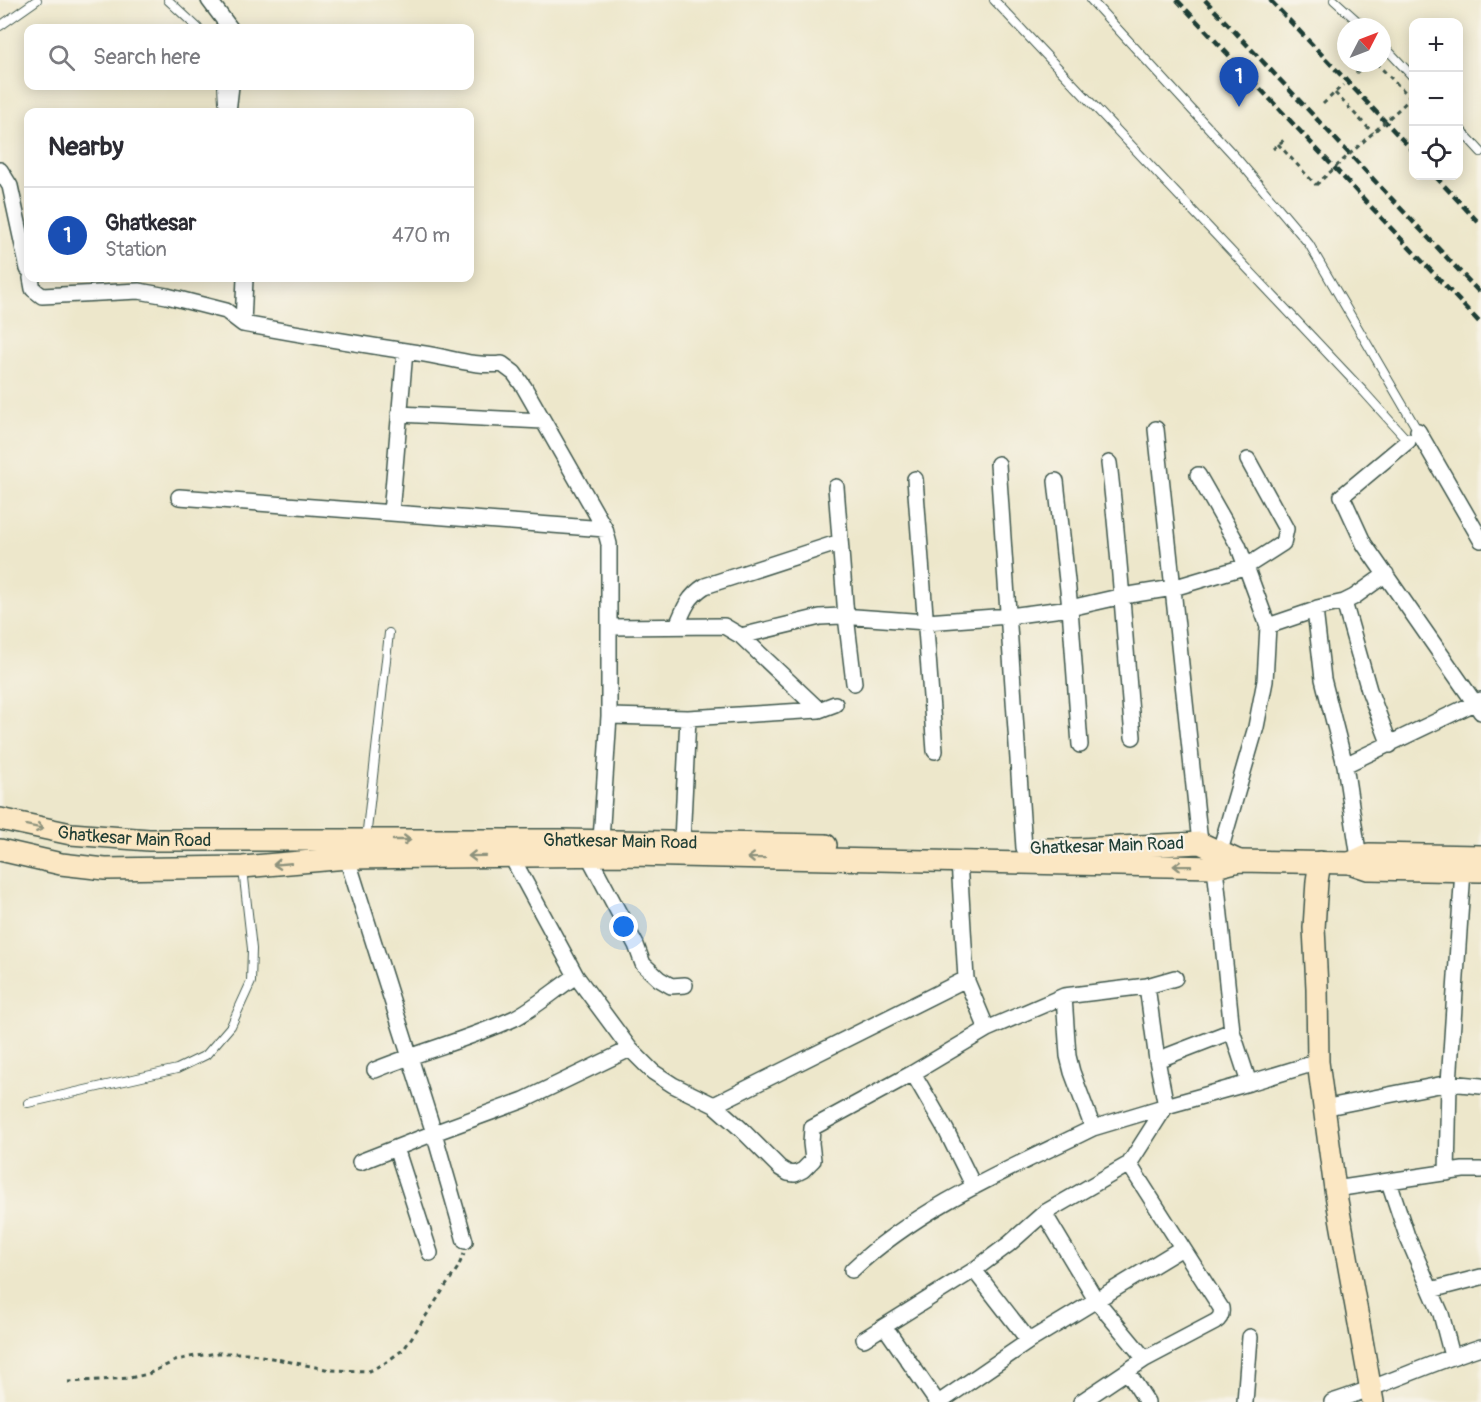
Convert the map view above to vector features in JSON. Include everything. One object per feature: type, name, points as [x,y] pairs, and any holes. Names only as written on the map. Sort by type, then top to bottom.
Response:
[{"type":"main road","name":"Ghatkesar Main Road","points":[[0,819],[71,834],[149,840],[353,847],[511,856],[682,841],[959,854],[1024,848],[1080,849],[1200,843],[1218,859]]},
{"type":"main road","name":"Ghatkesar Main Road","points":[[0,850],[61,864],[105,869],[243,867],[353,847],[595,848],[1320,862],[1354,860],[1369,854],[1481,856]]},
{"type":"main road","name":"Ghatkesar Main Road","points":[[1354,860],[1368,869],[1472,871]]},
{"type":"main road","points":[[1320,862],[1314,928],[1318,1062],[1335,1189],[1372,1396]]},
{"type":"street","points":[[209,0],[227,24]]},
{"type":"street","points":[[227,108],[230,90]]},
{"type":"street","points":[[0,170],[10,186],[24,225]]},
{"type":"street","points":[[31,282],[33,289],[42,296],[139,291],[226,311],[243,324],[486,366],[502,364],[514,374],[605,529],[609,544],[609,716],[595,848],[643,964],[659,979],[671,986],[685,985]]},
{"type":"street","points":[[243,324],[245,282]]},
{"type":"street","points":[[391,513],[405,351]]},
{"type":"street","points":[[399,414],[543,421]]},
{"type":"street","points":[[1156,429],[1200,843]]},
{"type":"street","points":[[1346,765],[1479,705],[1364,544],[1342,496],[1413,436],[1481,540]]},
{"type":"street","points":[[741,636],[820,617],[846,616],[926,622],[1009,616],[1070,608],[1173,588],[1247,566],[1283,543],[1286,533],[1286,529],[1248,460]]},
{"type":"street","points":[[1109,463],[1123,596],[1124,641],[1133,737]]},
{"type":"street","points":[[998,464],[1024,848]]},
{"type":"street","points":[[1198,475],[1238,545],[1268,626],[1265,681],[1256,728],[1218,859],[1232,1031],[1249,1083]]},
{"type":"street","points":[[915,479],[935,752]]},
{"type":"street","points":[[1056,481],[1070,608],[1080,745]]},
{"type":"street","points":[[836,486],[846,616],[854,683]]},
{"type":"street","points":[[179,497],[605,529]]},
{"type":"street","points":[[677,626],[691,596],[705,586],[840,542]]},
{"type":"street","points":[[1268,626],[1317,608],[1344,602],[1386,574]]},
{"type":"street","points":[[1344,602],[1366,681],[1390,745]]},
{"type":"street","points":[[1314,610],[1323,679],[1346,765],[1354,860]]},
{"type":"street","points":[[609,627],[724,626],[741,636],[819,710]]},
{"type":"street","points":[[609,716],[688,718],[819,710],[835,704]]},
{"type":"street","points":[[682,841],[688,718]]},
{"type":"street","points":[[353,847],[410,1056],[465,1240]]},
{"type":"street","points":[[959,854],[966,979],[987,1029]]},
{"type":"street","points":[[511,856],[576,975],[630,1049],[653,1072],[673,1085],[714,1104],[788,1173],[795,1174],[810,1165],[813,1160],[812,1128],[913,1073],[987,1029],[1064,996],[1147,986],[1175,978]]},
{"type":"street","points":[[1447,1173],[1449,1083],[1472,871]]},
{"type":"street","points":[[375,1070],[480,1032],[517,1016],[576,975]]},
{"type":"street","points":[[714,1104],[966,979]]},
{"type":"street","points":[[864,1339],[974,1270],[1009,1244],[1044,1213],[1130,1164],[1166,1106],[1147,986]]},
{"type":"street","points":[[1064,996],[1068,1056],[1093,1128]]},
{"type":"street","points":[[1157,1060],[1232,1031]]},
{"type":"street","points":[[360,1162],[525,1100],[630,1049]]},
{"type":"street","points":[[852,1270],[868,1254],[899,1231],[974,1187],[1093,1128],[1318,1062]]},
{"type":"street","points":[[913,1073],[974,1187]]},
{"type":"street","points":[[1323,1108],[1449,1083],[1481,1086]]},
{"type":"street","points":[[396,1148],[429,1253]]},
{"type":"street","points":[[1081,1402],[1145,1359],[1220,1319],[1221,1308],[1130,1164]]},
{"type":"street","points":[[1335,1189],[1463,1170],[1481,1170]]},
{"type":"street","points":[[1389,1182],[1407,1236],[1441,1314],[1452,1356]]},
{"type":"street","points":[[1044,1213],[1096,1300],[1145,1359]]},
{"type":"street","points":[[885,1327],[938,1402],[1029,1341],[1182,1248]]},
{"type":"street","points":[[974,1270],[1029,1341]]},
{"type":"street","points":[[1431,1290],[1481,1277]]},
{"type":"street","points":[[1245,1402],[1250,1337]]},
{"type":"street","points":[[1332,1402],[1372,1396],[1452,1356],[1481,1347]]},
{"type":"street","points":[[1127,1371],[1147,1402]]},
{"type":"lane","points":[[0,26],[37,0]]},
{"type":"lane","points":[[168,0],[194,24]]},
{"type":"lane","points":[[994,0],[1413,436]]},
{"type":"lane","points":[[1091,0],[1239,161],[1309,244],[1413,436]]},
{"type":"lane","points":[[1334,0],[1354,18]]},
{"type":"lane","points":[[1391,54],[1409,74]]},
{"type":"lane","points":[[223,90],[225,108]]},
{"type":"lane","points":[[1463,133],[1481,152]]},
{"type":"lane","points":[[353,847],[389,633]]},
{"type":"lane","points":[[28,1103],[177,1069],[206,1055],[231,1026],[251,982],[252,949],[243,867]]},
{"type":"path","points":[[1278,144],[1316,185],[1411,98],[1385,72]]},
{"type":"path","points":[[1323,104],[1343,85]]},
{"type":"path","points":[[1335,93],[1373,133]]},
{"type":"path","points":[[1273,149],[1286,138]]},
{"type":"path","points":[[68,1382],[130,1378],[148,1374],[189,1357],[219,1353],[247,1353],[330,1370],[369,1371],[404,1350],[457,1269],[464,1254],[465,1240]]},
{"type":"railway","points":[[1177,0],[1481,324]]},
{"type":"railway","points":[[1205,0],[1481,294]]},
{"type":"railway","points":[[1270,0],[1409,147]]},
{"type":"railway","points":[[1439,180],[1481,225]]},
{"type":"place","name":"Ghatkesar","points":[[1239,107]]}]
